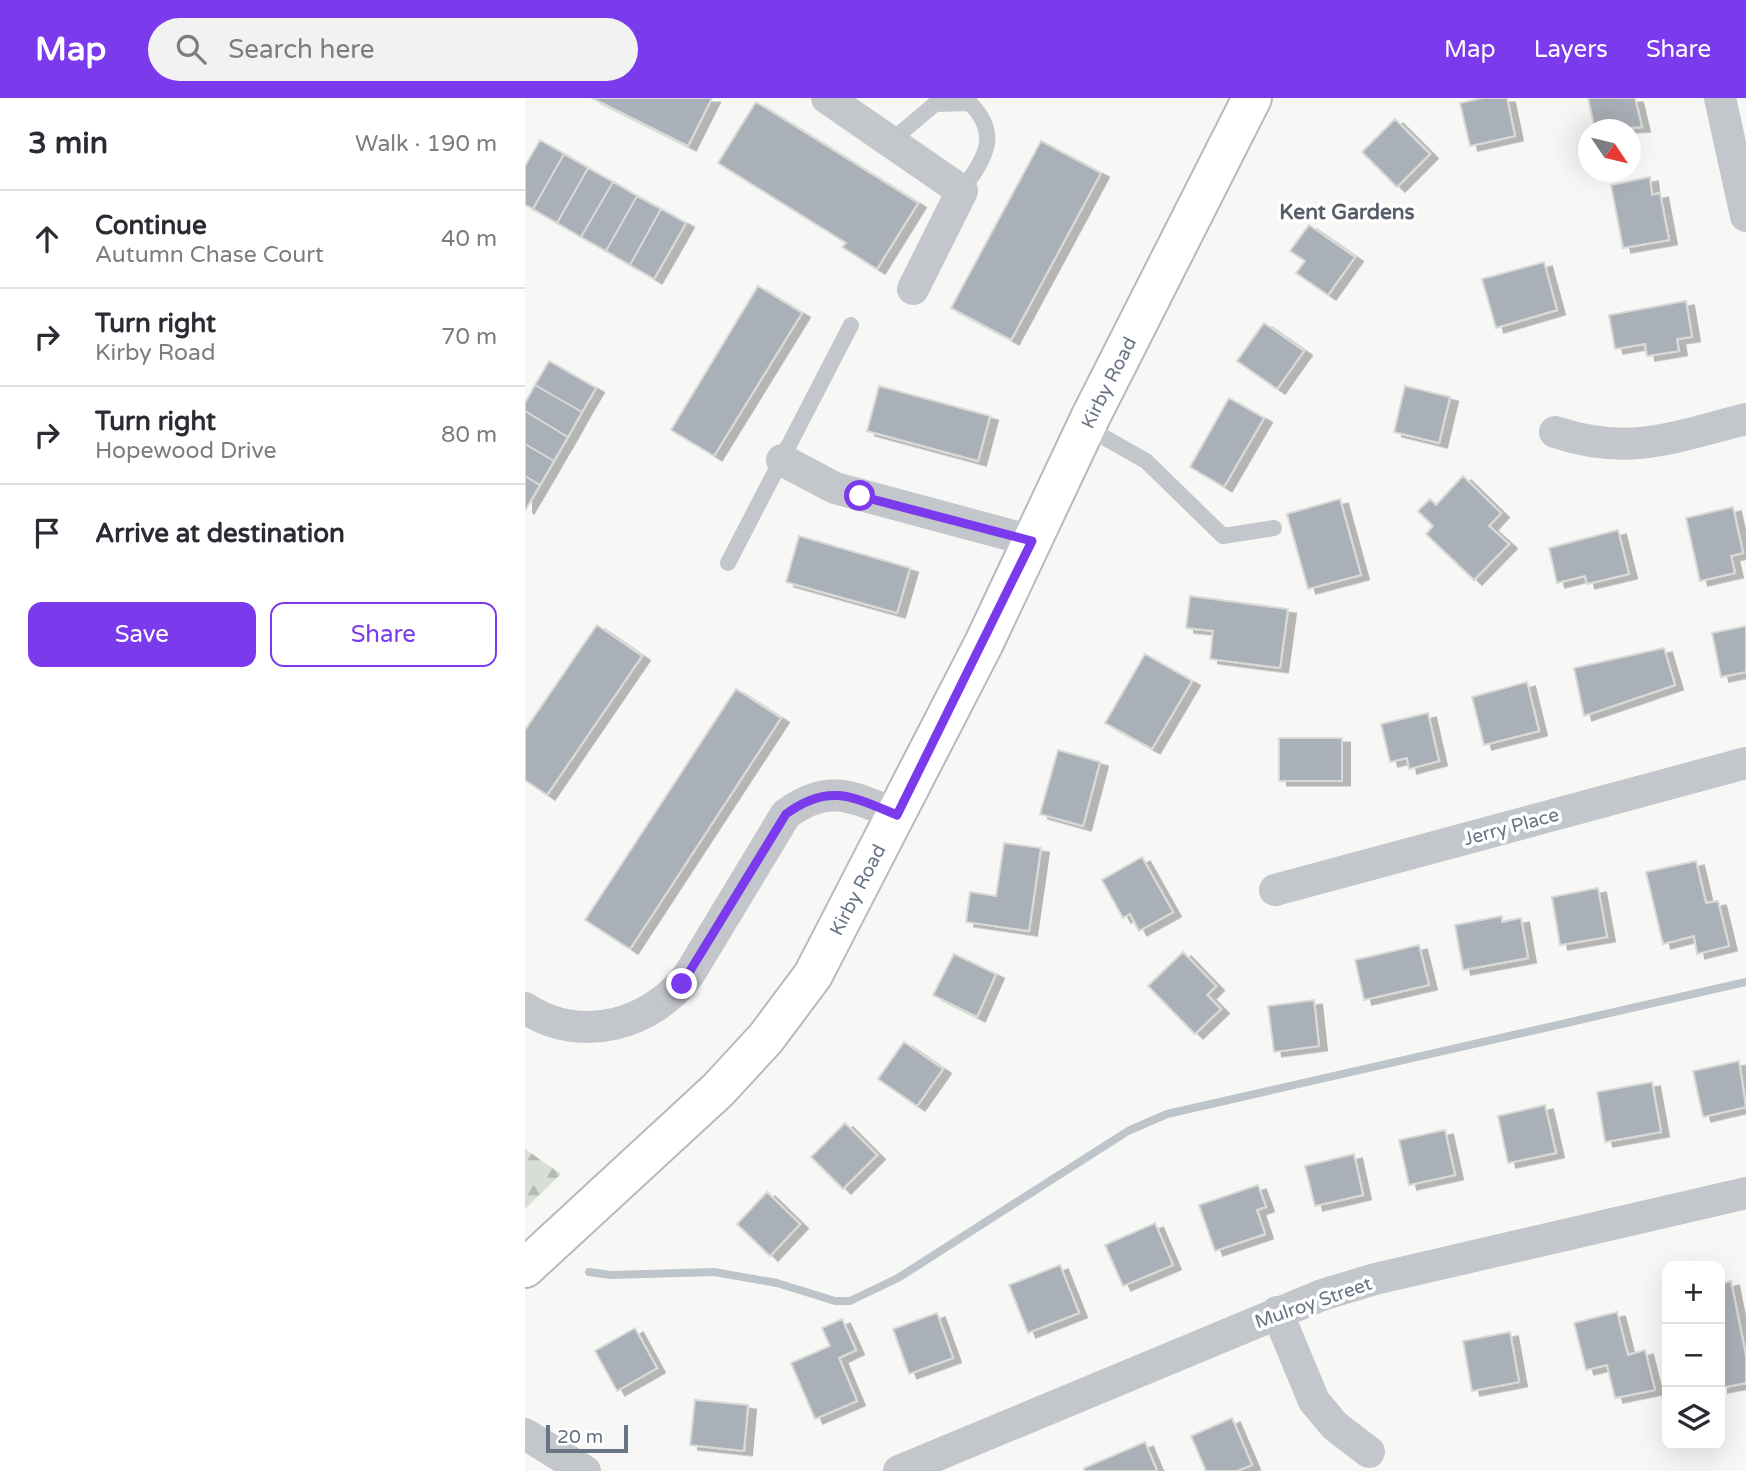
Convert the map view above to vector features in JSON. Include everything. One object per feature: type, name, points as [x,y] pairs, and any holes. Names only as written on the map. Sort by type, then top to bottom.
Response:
[{"type":"main road","name":"Kirby Road","points":[[525,1268],[688,1119],[767,1038],[825,956],[1032,541],[1086,426],[1252,98]]},
{"type":"street","points":[[827,98],[962,191],[913,289]]},
{"type":"street","points":[[1720,98],[1746,216]]},
{"type":"street","points":[[1555,432],[1584,442],[1616,446],[1644,444],[1746,419]]},
{"type":"street","points":[[782,460],[835,488],[1032,541]]},
{"type":"street","name":"Jerry Place","points":[[1275,890],[1746,763]]},
{"type":"street","points":[[525,1008],[542,1018],[571,1027],[613,1025],[649,1011],[682,984],[786,814],[811,798],[835,794],[865,801],[897,815]]},
{"type":"street","name":"Mulroy Street","points":[[899,1471],[1277,1312],[1375,1279],[1746,1193]]},
{"type":"street","points":[[1277,1312],[1314,1401],[1335,1426],[1369,1452]]},
{"type":"street","points":[[525,1434],[585,1471]]},
{"type":"lane","points":[[890,142],[936,104],[952,101],[969,103],[982,116],[988,130],[987,146],[962,191]]},
{"type":"lane","points":[[728,563],[851,325]]},
{"type":"lane","points":[[1086,426],[1146,461],[1223,536],[1274,528]]},
{"type":"green space","points":[[525,1149],[561,1174],[525,1209]]},
{"type":"building","points":[[592,98],[712,98],[688,146]]},
{"type":"building","points":[[1483,98],[1507,98],[1515,136],[1470,146],[1460,103]]},
{"type":"building","points":[[1588,98],[1635,98],[1640,119],[1593,119]]},
{"type":"building","points":[[756,102],[918,203],[877,269],[842,247],[846,243],[718,163]]},
{"type":"building","points":[[1395,119],[1430,154],[1397,187],[1362,152]]},
{"type":"building","points":[[540,140],[564,154],[533,209],[525,205],[525,166]]},
{"type":"building","points":[[1041,141],[1101,173],[1011,340],[951,308]]},
{"type":"building","points":[[564,154],[588,168],[557,223],[533,209]]},
{"type":"building","points":[[588,168],[613,182],[581,237],[557,223]]},
{"type":"building","points":[[1650,177],[1652,195],[1660,193],[1669,240],[1623,248],[1611,185],[1641,182],[1641,179]]},
{"type":"building","points":[[613,182],[637,196],[606,251],[581,237]]},
{"type":"building","points":[[637,196],[661,209],[630,265],[606,251]]},
{"type":"building","points":[[661,209],[686,223],[654,279],[630,265]]},
{"type":"building","points":[[1309,225],[1355,257],[1328,295],[1296,273],[1305,261],[1290,251]]},
{"type":"building","points":[[1544,262],[1557,310],[1496,328],[1482,279]]},
{"type":"building","points":[[758,286],[802,313],[714,456],[671,430]]},
{"type":"building","points":[[1686,301],[1692,337],[1677,339],[1679,351],[1647,356],[1645,344],[1615,349],[1609,315]]},
{"type":"building","points":[[1264,323],[1304,351],[1277,389],[1237,361]]},
{"type":"building","points":[[549,361],[596,388],[582,412],[535,385]]},
{"type":"building","points":[[535,385],[582,412],[568,437],[525,411],[525,403]]},
{"type":"building","points":[[879,386],[990,416],[978,461],[867,431]]},
{"type":"building","points":[[1405,386],[1450,397],[1439,443],[1394,432]]},
{"type":"building","points":[[1229,398],[1264,418],[1224,487],[1190,467]]},
{"type":"building","points":[[525,411],[568,437],[554,461],[525,444]]},
{"type":"building","points":[[525,444],[554,461],[540,485],[525,476]]},
{"type":"building","points":[[525,476],[540,485],[526,509],[525,508]]},
{"type":"building","points":[[1463,476],[1501,513],[1489,526],[1509,544],[1474,580],[1426,534],[1433,526],[1418,511],[1430,499],[1436,505]]},
{"type":"building","points":[[1340,499],[1361,575],[1308,589],[1287,514]]},
{"type":"building","points":[[1733,507],[1743,553],[1731,556],[1735,573],[1700,581],[1686,518]]},
{"type":"building","points":[[1618,530],[1629,574],[1587,584],[1585,576],[1557,583],[1549,548]]},
{"type":"building","points":[[799,536],[910,568],[897,613],[786,582]]},
{"type":"building","points":[[1190,596],[1288,609],[1280,668],[1210,659],[1213,631],[1186,628]]},
{"type":"building","points":[[597,625],[642,656],[547,795],[525,780],[525,730]]},
{"type":"building","points":[[1746,626],[1746,672],[1721,677],[1712,633]]},
{"type":"building","points":[[1664,648],[1675,685],[1584,716],[1574,668]]},
{"type":"building","points":[[1145,654],[1192,681],[1152,749],[1105,723]]},
{"type":"building","points":[[1527,682],[1539,731],[1484,745],[1472,697]]},
{"type":"building","points":[[736,689],[781,718],[630,949],[585,920]]},
{"type":"building","points":[[1428,713],[1439,761],[1409,769],[1407,758],[1390,762],[1381,724]]},
{"type":"building","points":[[1279,738],[1342,738],[1342,781],[1279,781]]},
{"type":"building","points":[[1058,750],[1100,762],[1083,826],[1040,814]]},
{"type":"building","points":[[1004,843],[1041,848],[1029,931],[966,922],[970,892],[996,896]]},
{"type":"building","points":[[1142,857],[1173,912],[1139,931],[1130,914],[1123,918],[1102,880]]},
{"type":"building","points":[[1696,861],[1706,903],[1718,901],[1729,946],[1697,954],[1694,936],[1663,944],[1646,872]]},
{"type":"building","points":[[1598,888],[1607,937],[1560,945],[1552,897]]},
{"type":"building","points":[[1502,916],[1502,922],[1521,918],[1528,958],[1463,970],[1455,925]]},
{"type":"building","points":[[1419,945],[1429,985],[1364,1000],[1355,960]]},
{"type":"building","points":[[1183,952],[1216,986],[1207,995],[1221,1009],[1195,1034],[1148,986]]},
{"type":"building","points":[[954,954],[996,974],[977,1017],[933,995]]},
{"type":"building","points":[[1314,1000],[1319,1046],[1274,1052],[1268,1006]]},
{"type":"building","points":[[904,1042],[943,1069],[917,1106],[878,1079]]},
{"type":"building","points":[[1739,1061],[1746,1107],[1703,1117],[1693,1071]]},
{"type":"building","points":[[1652,1082],[1661,1132],[1605,1142],[1597,1092]]},
{"type":"building","points":[[1545,1105],[1556,1153],[1508,1163],[1498,1116]]},
{"type":"building","points":[[845,1123],[877,1155],[843,1189],[811,1157]]},
{"type":"building","points":[[1445,1130],[1455,1175],[1409,1185],[1399,1140]]},
{"type":"building","points":[[1354,1154],[1363,1195],[1315,1206],[1305,1166]]},
{"type":"building","points":[[1258,1185],[1266,1207],[1257,1210],[1265,1234],[1215,1251],[1199,1205]]},
{"type":"building","points":[[767,1192],[800,1224],[770,1256],[737,1224]]},
{"type":"building","points":[[1155,1223],[1173,1265],[1123,1286],[1105,1245]]},
{"type":"building","points":[[1060,1265],[1079,1313],[1028,1333],[1009,1285]]},
{"type":"building","points":[[1731,1281],[1746,1356],[1746,1383],[1725,1387],[1725,1324],[1725,1283]]},
{"type":"building","points":[[1617,1312],[1628,1355],[1645,1350],[1655,1390],[1615,1398],[1607,1365],[1586,1370],[1574,1323]]},
{"type":"building","points":[[937,1313],[953,1358],[909,1374],[893,1329]]},
{"type":"building","points":[[842,1319],[856,1350],[839,1358],[857,1401],[815,1419],[791,1363],[830,1346],[822,1328]]},
{"type":"building","points":[[635,1328],[657,1368],[617,1391],[595,1351]]},
{"type":"building","points":[[1510,1332],[1519,1382],[1472,1391],[1463,1341]]},
{"type":"building","points":[[695,1400],[748,1405],[744,1451],[690,1445]]},
{"type":"building","points":[[1232,1418],[1252,1465],[1237,1471],[1206,1471],[1191,1436]]},
{"type":"building","points":[[1145,1442],[1157,1471],[1085,1471],[1084,1468]]},
{"type":"waterway","points":[[589,1272],[611,1275],[714,1272],[777,1283],[835,1301],[850,1301],[898,1278],[1128,1131],[1167,1114],[1746,982]]},
{"type":"district","name":"Kent Gardens","points":[[1347,212]]},
{"type":"route","points":[[682,984],[786,814],[811,798],[835,794],[865,801],[897,815],[1032,541],[860,496]]}]
